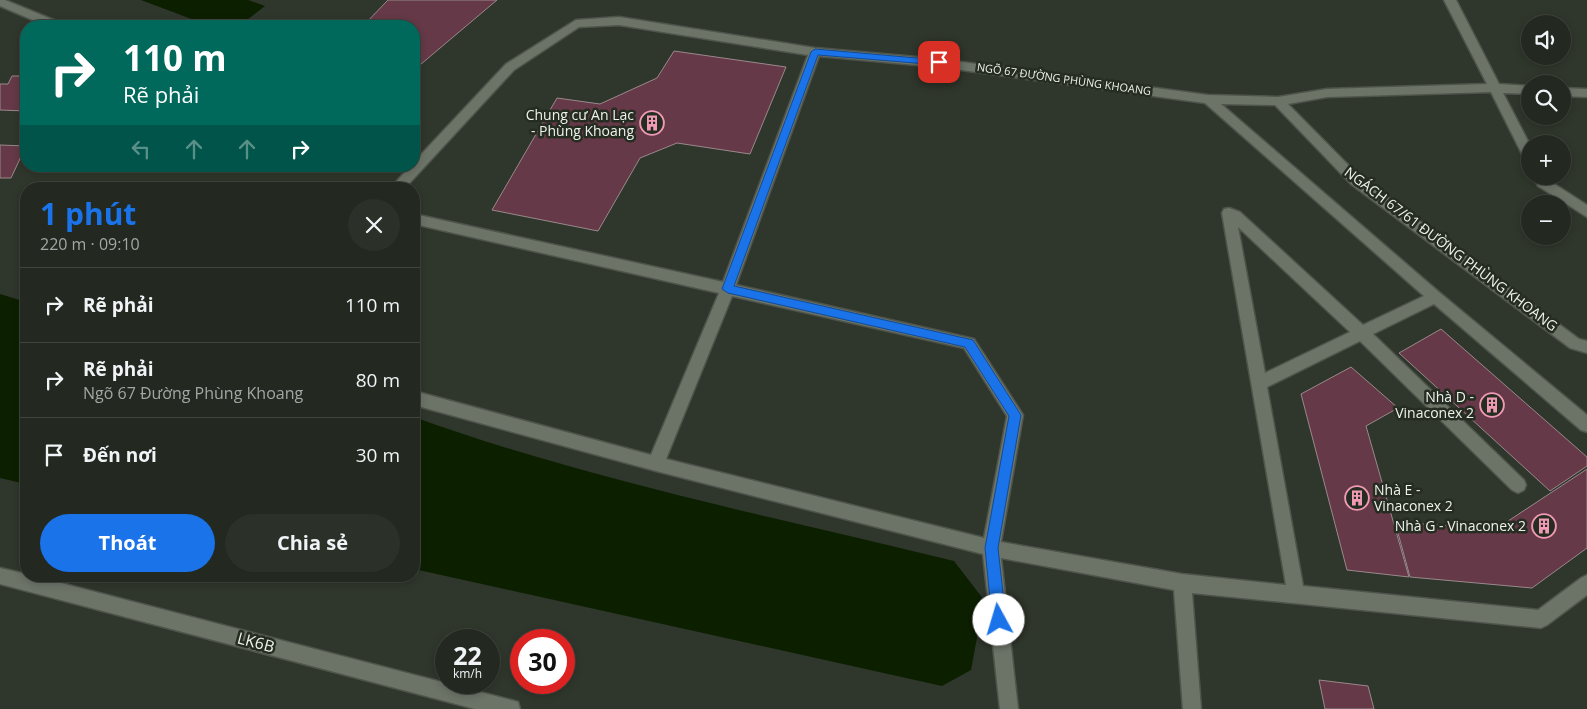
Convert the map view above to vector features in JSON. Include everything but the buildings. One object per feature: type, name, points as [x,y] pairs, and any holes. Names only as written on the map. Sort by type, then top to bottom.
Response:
[{"type":"street","points":[[1450,0],[1521,141]]},
{"type":"street","points":[[0,2],[42,20]]},
{"type":"street","name":"NGÕ 67 ĐƯỜNG PHÙNG KHOANG","points":[[420,163],[510,67],[576,24],[619,21],[815,52],[939,62],[1208,99],[1278,101],[1327,93],[1493,88],[1521,90]]},
{"type":"street","points":[[656,464],[728,289],[815,52]]},
{"type":"street","points":[[1571,92],[1587,93]]},
{"type":"street","points":[[1208,99],[1435,297],[1587,425]]},
{"type":"street","name":"NGÁCH 67/61 ĐƯỜNG PHÙNG KHOANG","points":[[1278,101],[1356,181],[1574,344],[1587,347]]},
{"type":"street","name":"NGÕ 67 ĐƯỜNG PHÙNG KHOANG","points":[[403,182],[412,172]]},
{"type":"street","points":[[1546,185],[1587,212]]},
{"type":"street","points":[[1296,594],[1229,213],[1235,216],[1362,333],[1518,485]]},
{"type":"street","points":[[420,220],[969,343],[1015,415],[991,548],[1009,709]]},
{"type":"street","points":[[1258,384],[1435,297]]},
{"type":"street","points":[[420,400],[656,464],[991,548],[1182,583],[1541,619],[1587,584]]},
{"type":"street","name":"LK6B","points":[[0,576],[20,581]]},
{"type":"street","name":"LK6B","points":[[23,582],[511,709]]},
{"type":"street","points":[[1182,583],[1192,709]]},
{"type":"shaded area","points":[[141,0],[248,0],[265,6],[247,20],[194,20]]},
{"type":"shaded area","points":[[0,294],[20,300],[20,483],[0,478]]},
{"type":"shaded area","points":[[420,419],[546,460],[614,479],[954,561],[984,600],[971,670],[942,686],[420,570]]},
{"type":"place","name":"Chung cư An Lạc - Phùng Khoang","points":[[652,123]]},
{"type":"place","name":"Nhà D - Vinaconex 2","points":[[1492,405]]},
{"type":"place","name":"Nhà E - Vinaconex 2","points":[[1357,498]]},
{"type":"place","name":"Nhà G - Vinaconex 2","points":[[1544,526]]},
{"type":"route","points":[[939,62],[862,54],[815,52],[728,289],[969,343],[1015,415],[991,548],[999,620]]}]
